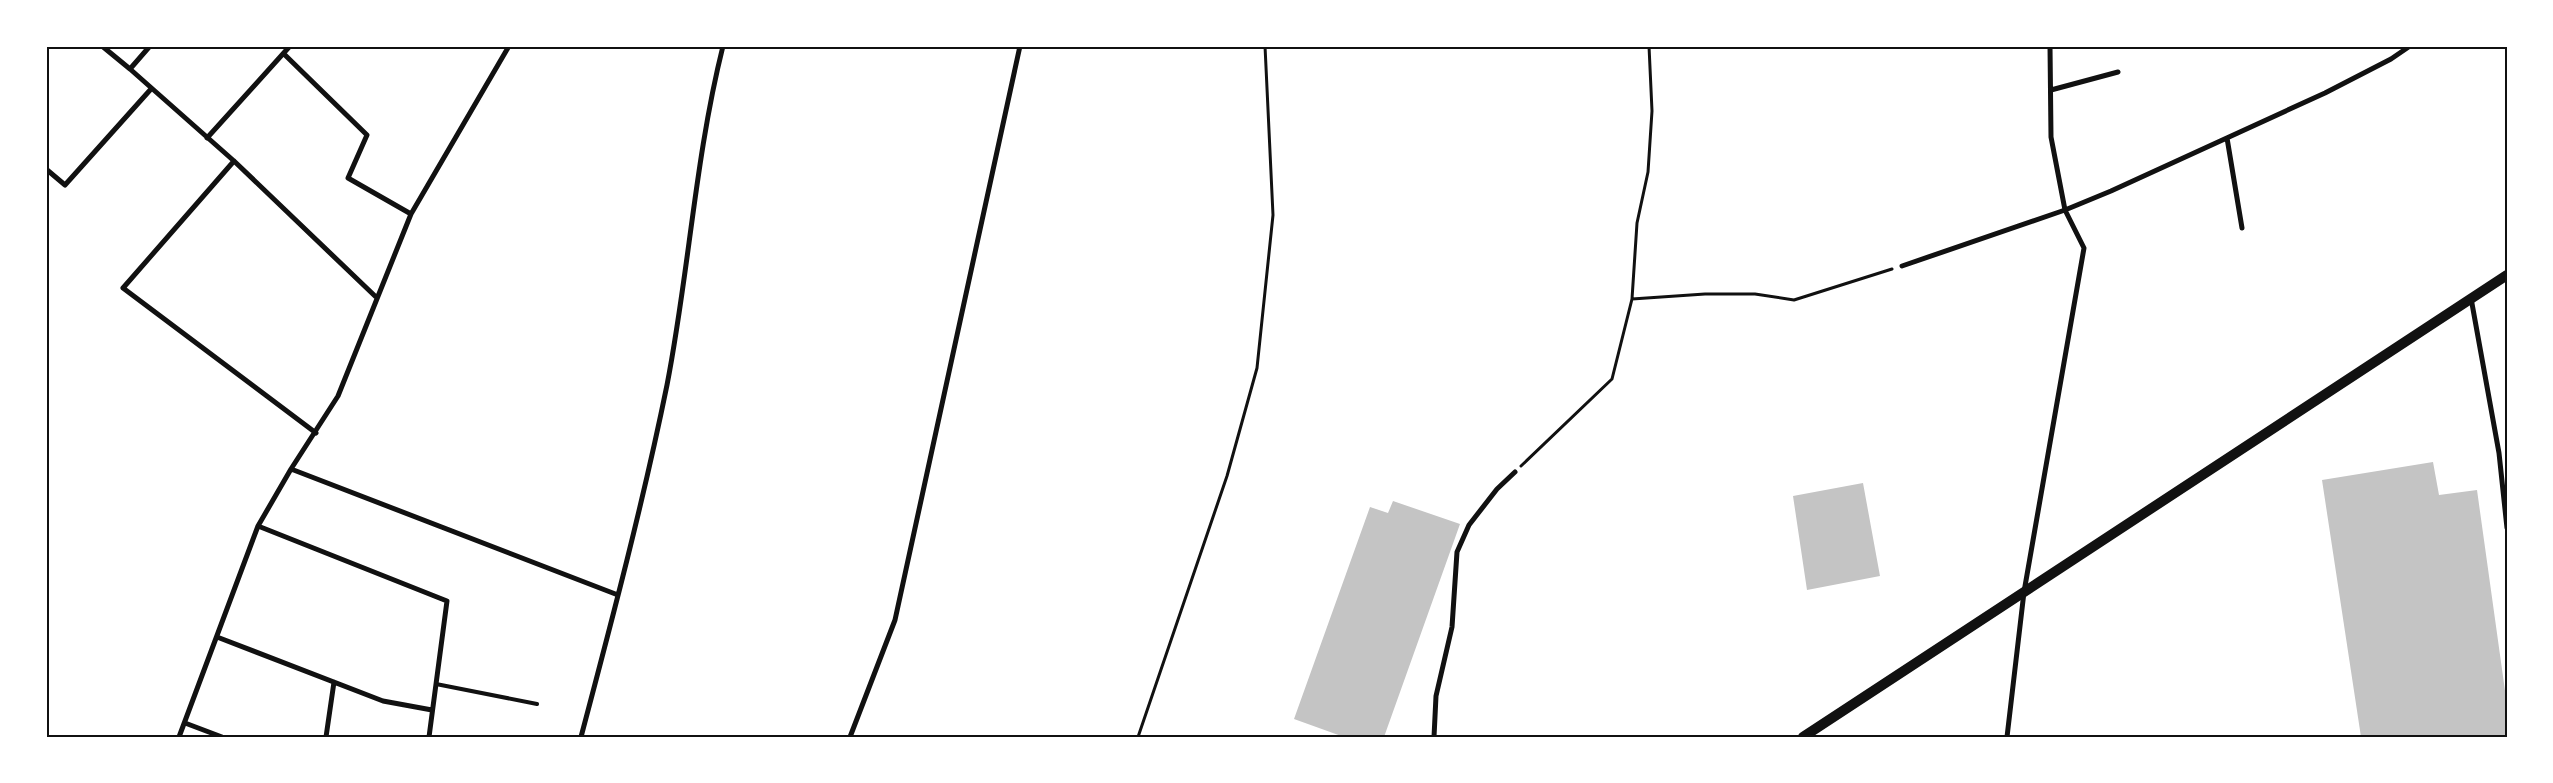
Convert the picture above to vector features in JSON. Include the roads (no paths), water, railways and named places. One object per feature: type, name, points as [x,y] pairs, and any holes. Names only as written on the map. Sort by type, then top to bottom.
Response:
[{"type":"main road","points":[[1804,737],[2507,275]]},
{"type":"street","points":[[102,46],[234,161],[376,297]]},
{"type":"street","points":[[130,70],[150,46]]},
{"type":"street","points":[[208,138],[290,46]]},
{"type":"street","points":[[180,737],[258,526],[291,469],[316,433],[338,396],[376,297],[412,214],[509,46]]},
{"type":"street","points":[[581,737],[618,595],[667,384],[710,99],[723,46]]},
{"type":"street","points":[[850,737],[896,620],[1020,46]]},
{"type":"street","points":[[2007,737],[2024,592],[2084,248],[2065,210],[2052,138],[2050,46]]},
{"type":"street","points":[[1902,266],[2065,210],[2325,94],[2391,59],[2410,46]]},
{"type":"street","points":[[284,54],[367,135],[348,178],[412,214]]},
{"type":"street","points":[[2051,90],[2118,72]]},
{"type":"street","points":[[46,169],[65,184],[151,89]]},
{"type":"street","points":[[2228,138],[2242,228]]},
{"type":"street","points":[[234,161],[123,288],[316,433]]},
{"type":"street","points":[[2471,298],[2499,453],[2507,528]]},
{"type":"street","points":[[291,469],[618,595]]},
{"type":"street","points":[[1434,737],[1436,696],[1452,627],[1457,552],[1469,525],[1497,489],[1515,472]]},
{"type":"street","points":[[258,526],[447,601],[429,737]]},
{"type":"street","points":[[217,637],[383,701],[432,710]]},
{"type":"street","points":[[326,737],[334,682]]},
{"type":"street","points":[[185,723],[222,737]]},
{"type":"lane","points":[[436,684],[537,704]]}]
